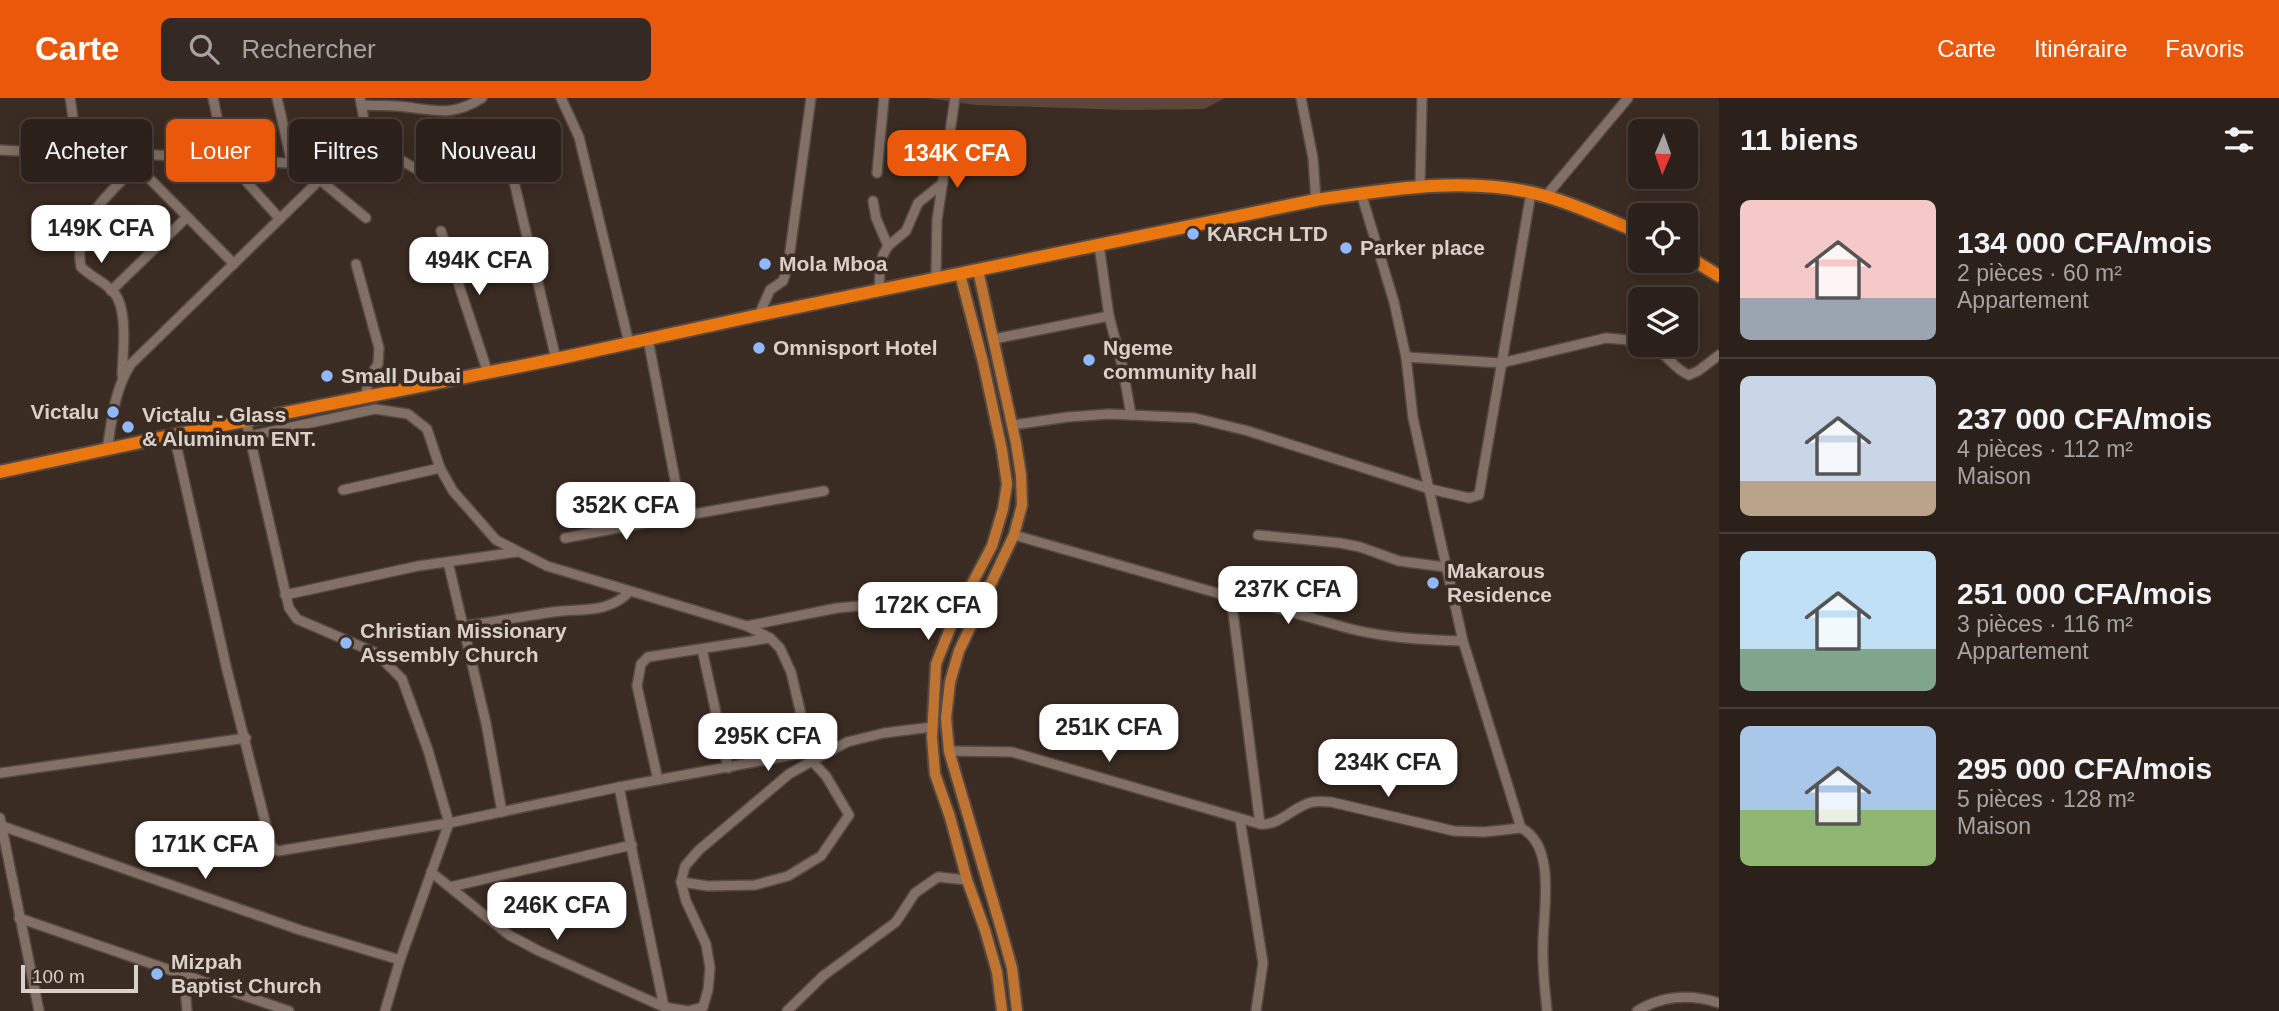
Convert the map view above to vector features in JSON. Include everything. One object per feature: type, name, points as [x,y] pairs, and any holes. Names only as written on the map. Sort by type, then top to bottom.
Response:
[{"type":"highway","points":[[0,472],[1316,200],[1361,193],[1467,186],[1531,193],[1546,196],[1628,228]]},
{"type":"highway","points":[[1698,263],[1719,276]]},
{"type":"main road","points":[[978,270],[1013,425],[1021,475],[1022,505],[1014,535],[959,651],[950,682],[946,718],[949,751],[1012,968],[1017,1011]]},
{"type":"main road","points":[[960,274],[985,373],[1007,484],[992,546],[955,615],[936,664],[932,727],[935,774],[997,972],[1002,1011]]},
{"type":"street","points":[[70,98],[74,119]]},
{"type":"street","points":[[213,98],[217,119]]},
{"type":"street","points":[[277,98],[289,151]]},
{"type":"street","points":[[361,102],[436,112],[467,107],[482,98]]},
{"type":"street","points":[[561,98],[579,136],[629,343]]},
{"type":"street","points":[[760,315],[770,290],[783,281],[788,266],[811,98]]},
{"type":"street","points":[[877,173],[884,98]]},
{"type":"street","points":[[936,279],[937,220],[955,98]]},
{"type":"street","points":[[1301,98],[1313,158],[1316,200]]},
{"type":"street","points":[[1420,187],[1422,98]]},
{"type":"street","points":[[1546,196],[1628,98]]},
{"type":"street","points":[[0,150],[21,151]]},
{"type":"street","points":[[152,181],[234,264]]},
{"type":"street","points":[[122,182],[95,210],[83,231],[79,246],[81,267],[116,295],[121,310],[122,377]]},
{"type":"street","points":[[247,182],[280,219]]},
{"type":"street","points":[[107,450],[116,394],[122,377],[131,364],[318,182]]},
{"type":"street","points":[[322,182],[366,218]]},
{"type":"street","points":[[514,182],[556,359]]},
{"type":"street","points":[[879,290],[883,255],[888,246],[906,231],[918,203],[943,183]]},
{"type":"street","points":[[1361,193],[1394,302],[1406,357],[1413,418],[1463,641],[1521,828]]},
{"type":"street","points":[[1013,425],[1109,414],[1195,418],[1248,431],[1430,489],[1469,498],[1479,495],[1531,193]]},
{"type":"street","points":[[873,201],[876,218],[888,246]]},
{"type":"street","points":[[111,291],[187,217]]},
{"type":"street","points":[[441,231],[488,373]]},
{"type":"street","points":[[1099,245],[1109,316],[1131,415]]},
{"type":"street","points":[[356,264],[379,348],[379,364],[368,379],[366,397]]},
{"type":"street","points":[[994,339],[1109,316]]},
{"type":"street","points":[[1406,357],[1501,363],[1606,338],[1628,340]]},
{"type":"street","points":[[648,339],[682,516]]},
{"type":"street","points":[[1667,357],[1681,372],[1689,375],[1699,371],[1719,355]]},
{"type":"street","points":[[250,436],[375,409],[398,411],[417,419],[427,429],[440,468],[453,491],[496,540],[547,566],[747,626],[770,638],[780,648],[791,672],[810,756],[826,776],[849,815],[821,856],[788,876],[755,885],[708,886],[681,881]]},
{"type":"street","points":[[246,421],[289,608],[297,619],[376,653],[402,679],[428,750],[449,824],[400,960],[386,1011]]},
{"type":"street","points":[[174,435],[227,670],[270,841],[272,847],[278,851],[449,824],[618,787],[810,756],[846,742],[884,733],[932,727]]},
{"type":"street","points":[[343,490],[440,468]]},
{"type":"street","points":[[565,538],[824,491]]},
{"type":"street","points":[[1014,535],[1353,629],[1415,639],[1463,641]]},
{"type":"street","points":[[1258,535],[1340,543],[1399,561],[1445,567]]},
{"type":"street","points":[[285,595],[448,562],[517,552]]},
{"type":"street","points":[[448,562],[485,723],[502,812]]},
{"type":"street","points":[[462,626],[553,612],[598,609],[621,601],[629,592]]},
{"type":"street","points":[[1231,597],[1260,824]]},
{"type":"street","points":[[747,626],[837,608],[904,602],[922,604],[955,615]]},
{"type":"street","points":[[658,780],[637,686],[641,664],[648,657],[770,638]]},
{"type":"street","points":[[702,649],[728,768]]},
{"type":"street","points":[[0,773],[246,738]]},
{"type":"street","points":[[949,751],[1012,752],[1266,825],[1312,802],[1331,802],[1454,831],[1484,832],[1521,828],[1531,833],[1538,842],[1545,878],[1546,909],[1542,946],[1547,1011]]},
{"type":"street","points":[[431,872],[509,935],[664,1007],[688,1011],[704,1009],[710,968],[706,944],[686,901],[681,881],[685,866],[699,850],[810,756]]},
{"type":"street","points":[[618,787],[664,1007]]},
{"type":"street","points":[[1240,818],[1263,963],[1256,1011]]},
{"type":"street","points":[[1,822],[39,1011]]},
{"type":"street","points":[[1,822],[300,930],[400,960]]},
{"type":"street","points":[[450,887],[632,845]]},
{"type":"street","points":[[787,1011],[823,976],[896,922],[915,893],[937,877],[967,880]]},
{"type":"street","points":[[19,918],[289,1011]]},
{"type":"street","points":[[184,975],[187,1011]]},
{"type":"street","points":[[1637,1011],[1672,997],[1703,998],[1719,1003]]},
{"type":"shaded area","points":[[927,98],[1225,98],[1204,109],[1127,110],[976,105]]},
{"type":"place","name":"KARCH LTD","points":[[1193,234]]},
{"type":"place","name":"Parker place","points":[[1346,248]]},
{"type":"place","name":"Mola Mboa","points":[[765,264]]},
{"type":"place","name":"Omnisport Hotel","points":[[759,348]]},
{"type":"place","name":"Ngeme community hall","points":[[1089,360]]},
{"type":"place","name":"Small Dubai","points":[[327,376]]},
{"type":"place","name":"Victalu","points":[[113,412]]},
{"type":"place","name":"Victalu - Glass & Aluminum ENT.","points":[[128,427]]},
{"type":"place","name":"Makarous Residence","points":[[1433,583]]},
{"type":"place","name":"Christian Missionary Assembly Church","points":[[346,643]]},
{"type":"place","name":"Mizpah Baptist Church","points":[[157,974]]}]
